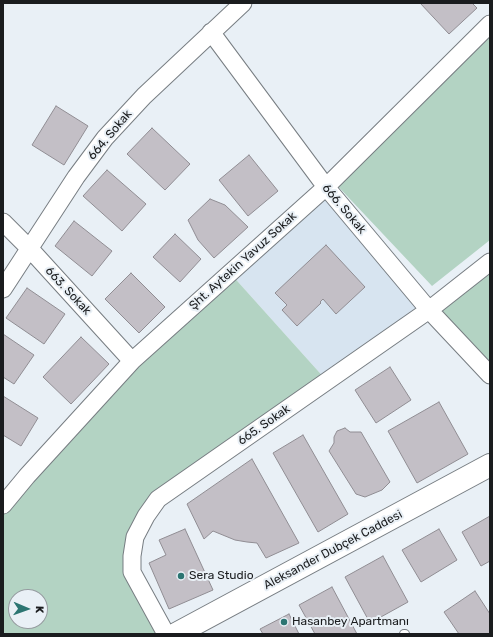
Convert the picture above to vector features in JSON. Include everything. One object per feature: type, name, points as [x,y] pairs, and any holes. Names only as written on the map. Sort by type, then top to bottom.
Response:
[{"type":"main road","name":"Aleksander Dubçek Caddesi","points":[[176,634],[490,464]]},
{"type":"street","name":"664. Sokak","points":[[3,289],[30,250],[76,177],[105,138],[144,96],[243,3]]},
{"type":"street","name":"Şht. Aytekin Yavuz Sokak","points":[[3,505],[27,476],[132,361],[326,187],[490,24]]},
{"type":"street","name":"666. Sokak","points":[[211,32],[326,187],[429,310],[490,375]]},
{"type":"street","name":"663. Sokak","points":[[3,222],[132,361]]},
{"type":"street","name":"665. Sokak","points":[[166,634],[132,572],[132,556],[135,537],[146,516],[158,499],[429,310],[490,262]]},
{"type":"shaded area","points":[[326,187],[429,310],[327,381],[230,273]]},
{"type":"green space","points":[[490,23],[490,240],[432,286],[332,180]]},
{"type":"green space","points":[[490,262],[490,371],[429,310]]},
{"type":"green space","points":[[230,273],[327,381],[158,499],[132,556],[166,634],[3,634],[3,500]]},
{"type":"building","points":[[420,3],[472,3],[477,8],[449,34]]},
{"type":"building","points":[[56,106],[88,126],[64,165],[32,145]]},
{"type":"building","points":[[152,128],[190,164],[165,190],[127,154]]},
{"type":"building","points":[[249,155],[278,191],[248,216],[219,180]]},
{"type":"building","points":[[107,170],[146,204],[122,231],[83,196]]},
{"type":"building","points":[[210,199],[225,205],[248,227],[214,258],[198,240],[188,220]]},
{"type":"building","points":[[74,221],[112,251],[92,276],[55,246]]},
{"type":"building","points":[[175,234],[201,259],[180,282],[153,257]]},
{"type":"building","points":[[326,245],[365,287],[336,314],[323,299],[320,302],[321,303],[297,326],[282,310],[287,305],[275,293]]},
{"type":"building","points":[[131,273],[165,307],[139,333],[105,299]]},
{"type":"building","points":[[27,288],[65,314],[44,344],[6,318]]},
{"type":"building","points":[[3,334],[34,355],[14,384],[3,377]]},
{"type":"building","points":[[81,337],[109,364],[71,404],[43,377]]},
{"type":"building","points":[[390,367],[411,400],[376,423],[355,390]]},
{"type":"building","points":[[3,396],[38,418],[21,446],[3,435]]},
{"type":"building","points":[[439,402],[468,454],[417,483],[388,431]]},
{"type":"building","points":[[345,428],[350,432],[361,432],[390,482],[382,490],[365,497],[356,494],[329,451],[334,443],[334,437],[337,431]]},
{"type":"building","points":[[303,435],[348,514],[318,532],[273,453]]},
{"type":"building","points":[[252,459],[299,543],[266,558],[257,543],[235,540],[213,531],[204,539],[187,504]]},
{"type":"building","points":[[490,516],[490,561],[481,566],[462,532]]},
{"type":"building","name":"Sera Studio","points":[[185,529],[213,590],[169,609],[149,563],[166,555],[159,540]]},
{"type":"building","points":[[439,529],[457,560],[421,582],[402,550]]},
{"type":"building","points":[[383,556],[408,602],[370,623],[345,577]]},
{"type":"building","points":[[332,587],[357,634],[315,634],[299,605]]},
{"type":"building","points":[[475,591],[490,614],[490,634],[459,634],[444,612]]},
{"type":"building","name":"Hasanbey Apartmanı","points":[[289,614],[299,634],[263,634],[260,629]]},
{"type":"place","name":"Sera Studio","points":[[181,576]]},
{"type":"place","name":"Hasanbey Apartmanı","points":[[284,622]]}]
